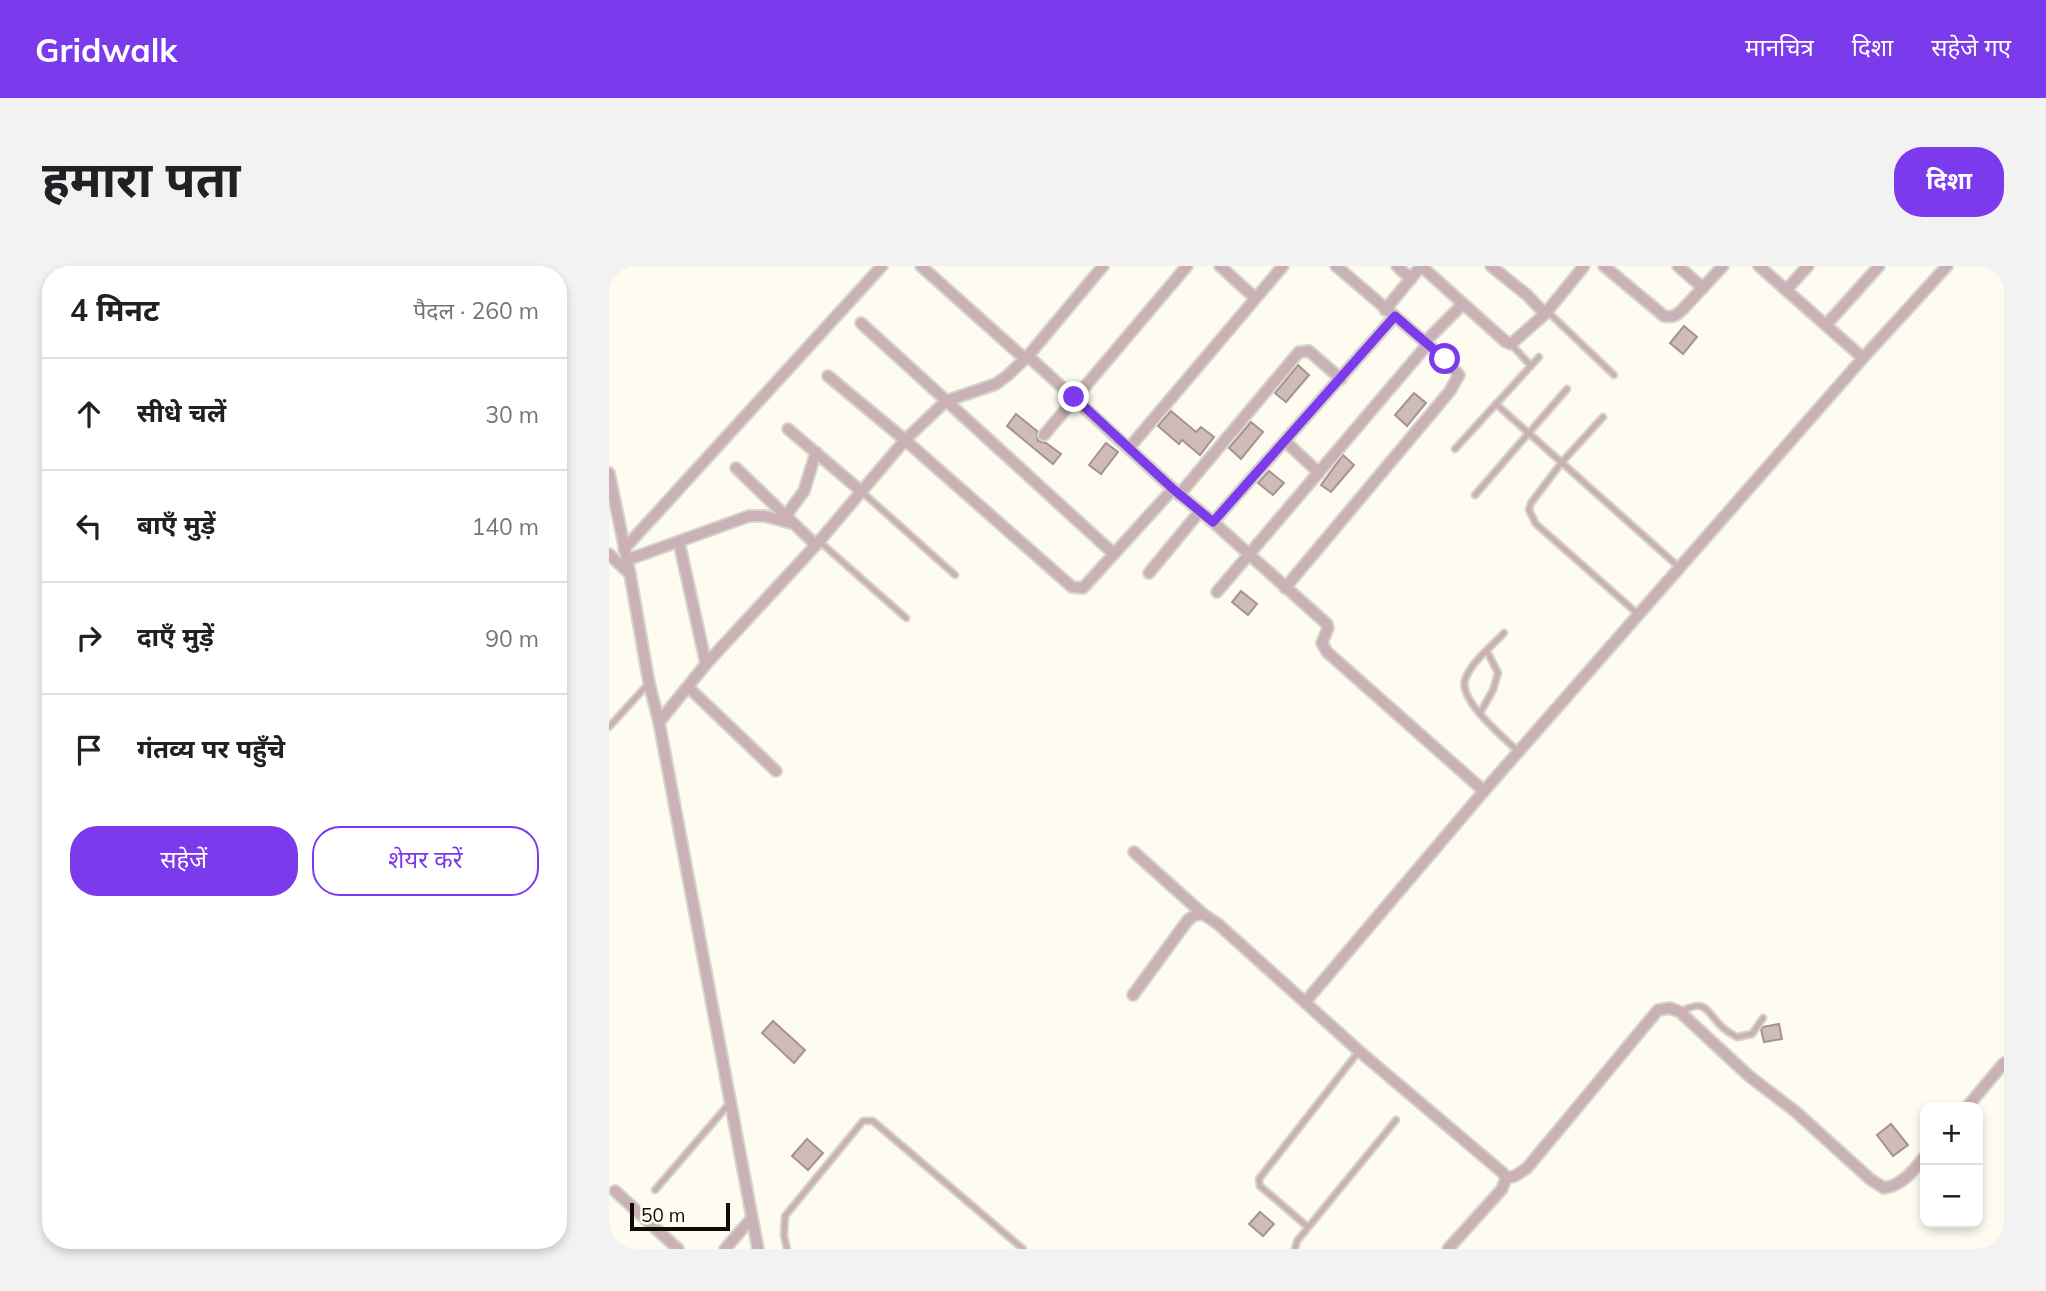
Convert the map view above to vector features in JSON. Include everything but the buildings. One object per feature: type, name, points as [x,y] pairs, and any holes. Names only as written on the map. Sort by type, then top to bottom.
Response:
[{"type":"street","points":[[625,554],[883,266]]},
{"type":"street","points":[[921,266],[1074,397],[1176,492],[1327,624],[1322,646],[1327,652],[1484,791]]},
{"type":"street","points":[[659,722],[706,664],[818,543],[905,440],[946,401],[996,384],[1026,357],[1103,266]]},
{"type":"street","points":[[1044,435],[1187,266]]},
{"type":"street","points":[[1220,266],[1254,297]]},
{"type":"street","points":[[1129,448],[1254,297],[1283,266]]},
{"type":"street","points":[[1285,588],[1457,381],[1459,375],[1456,369],[1336,266]]},
{"type":"street","points":[[1397,266],[1411,279]]},
{"type":"street","points":[[1213,522],[1341,379],[1421,266],[1498,338],[1511,344],[1546,313],[1578,268]]},
{"type":"street","points":[[1492,266],[1546,313]]},
{"type":"street","points":[[1604,266],[1664,316],[1676,316],[1723,266]]},
{"type":"street","points":[[1678,266],[1703,288]]},
{"type":"street","points":[[1759,266],[1863,358]]},
{"type":"street","points":[[1786,290],[1808,266]]},
{"type":"street","points":[[1826,325],[1879,266]]},
{"type":"street","points":[[1306,1001],[1484,791],[1863,358],[1947,266]]},
{"type":"street","points":[[1217,592],[1462,305]]},
{"type":"street","points":[[861,323],[1114,554]]},
{"type":"street","points":[[828,376],[1072,587],[1083,588],[1176,492],[1299,352],[1309,351],[1341,379]]},
{"type":"street","points":[[788,429],[861,491]]},
{"type":"street","points":[[1286,442],[1319,473]]},
{"type":"street","points":[[788,520],[804,491],[815,452]]},
{"type":"street","points":[[736,468],[788,520],[818,543]]},
{"type":"street","points":[[609,473],[649,683],[659,722],[758,1249]]},
{"type":"street","points":[[1149,573],[1200,511]]},
{"type":"street","points":[[625,554],[679,542],[757,514],[788,520]]},
{"type":"street","points":[[679,542],[706,664]]},
{"type":"street","points":[[609,554],[630,574]]},
{"type":"street","points":[[688,687],[776,771]]},
{"type":"street","points":[[1134,852],[1203,914],[1219,924],[1359,1051],[1499,1168],[1506,1178]]},
{"type":"street","points":[[1133,995],[1188,920],[1203,914]]},
{"type":"street","points":[[1448,1249],[1502,1189],[1506,1178],[1522,1172],[1535,1159],[1658,1010],[1670,1008],[1680,1012],[1749,1076],[1796,1112],[1884,1188],[1894,1186],[1909,1175],[1920,1162]]},
{"type":"street","points":[[1971,1102],[2004,1063]]},
{"type":"street","points":[[615,1191],[678,1249]]},
{"type":"street","points":[[725,1249],[751,1219]]},
{"type":"lane","points":[[1546,313],[1613,375]]},
{"type":"lane","points":[[1511,344],[1531,366]]},
{"type":"lane","points":[[1455,449],[1539,357]]},
{"type":"lane","points":[[1475,495],[1567,389]]},
{"type":"lane","points":[[1496,404],[1680,568]]},
{"type":"lane","points":[[1603,417],[1562,462],[1531,503],[1529,510],[1531,517],[1639,615]]},
{"type":"lane","points":[[861,491],[955,575]]},
{"type":"lane","points":[[818,543],[907,618]]},
{"type":"lane","points":[[1504,633],[1469,670],[1464,683],[1466,694],[1480,713],[1520,753]]},
{"type":"lane","points":[[1480,713],[1493,690],[1498,673],[1487,651]]},
{"type":"lane","points":[[609,727],[649,683]]},
{"type":"lane","points":[[1680,1012],[1694,1005],[1701,1006],[1708,1010],[1723,1028],[1737,1037],[1752,1034],[1763,1018]]},
{"type":"lane","points":[[1308,1227],[1260,1186],[1259,1179],[1359,1051]]},
{"type":"lane","points":[[655,1190],[729,1104]]},
{"type":"lane","points":[[787,1249],[784,1236],[785,1216],[863,1121],[868,1119],[1023,1249]]},
{"type":"lane","points":[[1295,1249],[1297,1241],[1396,1120]]},
{"type":"route","points":[[1074,397],[1173,489],[1213,522],[1395,316],[1445,359]]}]
